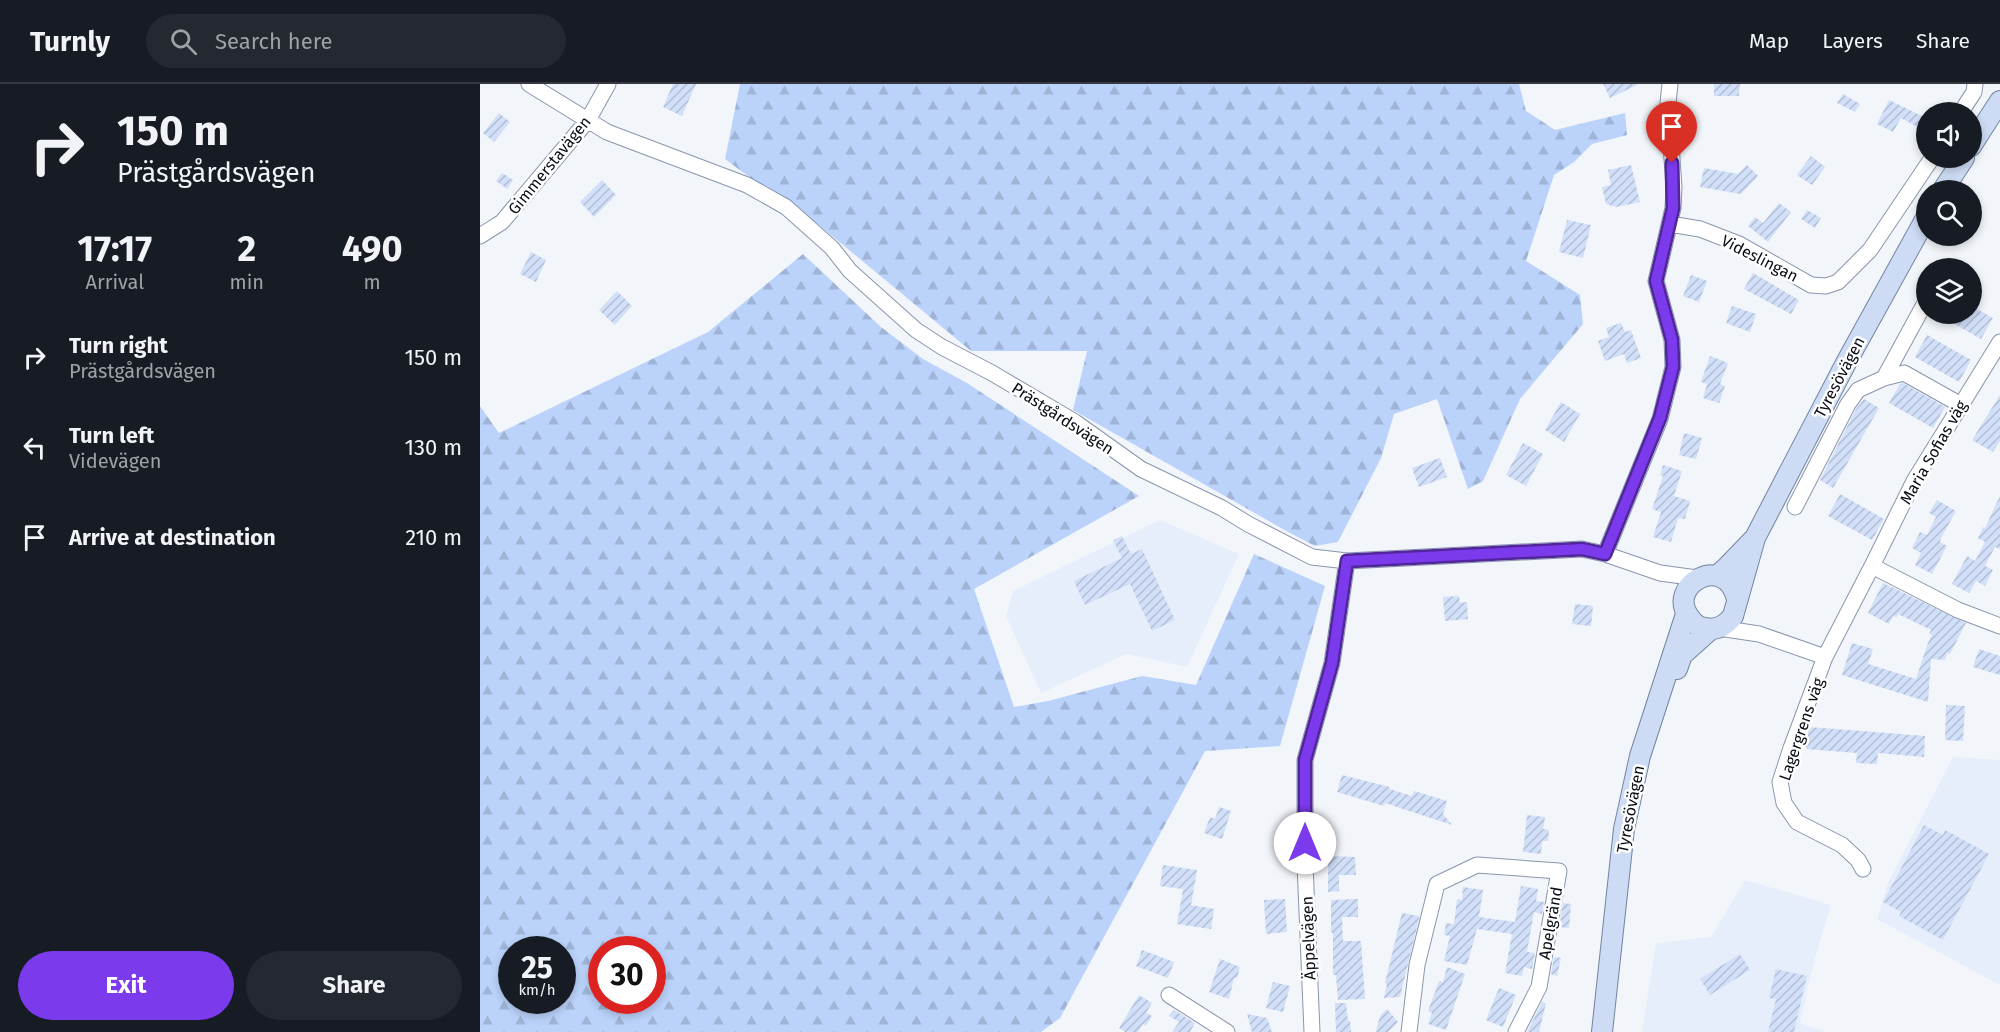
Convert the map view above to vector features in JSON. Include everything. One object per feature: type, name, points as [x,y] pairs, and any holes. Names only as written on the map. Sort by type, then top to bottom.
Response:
[{"type":"main road","points":[[1982,129],[2000,100]]},
{"type":"main road","name":"Tyresövägen","points":[[1614,903],[1649,757],[1682,655],[1715,628],[1728,622],[1737,604],[1755,538],[1847,361],[1916,236]]},
{"type":"main road","name":"Tyresövägen","points":[[1602,1032],[1614,903],[1624,829],[1640,756],[1685,605],[1687,589],[1727,567],[1755,538]]},
{"type":"main road","points":[[1707,577],[1730,584],[1737,604]]},
{"type":"main road","points":[[1685,605],[1694,623],[1715,628]]},
{"type":"street","name":"Prästgårdsvägen","points":[[529,84],[607,132],[747,185],[786,207],[832,248],[850,271],[854,272],[916,330],[1075,422],[1141,469],[1222,508],[1312,557],[1347,561],[1582,549],[1605,554],[1660,573],[1707,577]]},
{"type":"street","name":"Gimmerstavägen","points":[[480,236],[502,222],[588,120],[608,84]]},
{"type":"street","points":[[1605,554],[1660,418],[1673,367],[1672,340],[1656,281],[1673,208],[1674,187],[1668,103],[1670,84]]},
{"type":"street","points":[[1968,102],[1974,92],[1975,84]]},
{"type":"street","name":"Videslingan","points":[[1670,224],[1700,229],[1739,244],[1811,285],[1826,286],[1838,282],[1870,250],[1925,168]]},
{"type":"street","points":[[1884,378],[1916,319]]},
{"type":"street","name":"Maria Sofias väg","points":[[1872,566],[1914,481],[2000,342]]},
{"type":"street","points":[[1795,507],[1848,404],[1858,390],[1884,378],[1904,374],[1961,405]]},
{"type":"street","name":"Äppelvägen","points":[[1312,1032],[1305,864],[1305,760],[1332,663],[1347,561]]},
{"type":"street","points":[[1872,566],[1958,610],[2000,626]]},
{"type":"street","name":"Lagergrens väg","points":[[1863,869],[1858,860],[1842,845],[1797,822],[1788,812],[1782,793],[1781,776],[1825,657],[1872,566]]},
{"type":"street","name":"Prästgårdsvägen","points":[[1660,573],[1676,587],[1685,605]]},
{"type":"street","name":"Lagergrens väg","points":[[1737,604],[1752,628],[1759,634]]},
{"type":"street","name":"Lagergrens väg","points":[[1715,628],[1759,634],[1825,657]]},
{"type":"street","name":"Apelgränd","points":[[1409,1032],[1417,965],[1437,884],[1477,865],[1559,871],[1539,987],[1516,1032]]},
{"type":"street","points":[[1169,995],[1227,1032]]},
{"type":"shaded area","points":[[1160,520],[1239,554],[1187,667],[1126,654],[1041,693],[1006,616],[1013,591]]},
{"type":"shaded area","points":[[1953,757],[2000,760],[2000,985],[1877,919],[1888,883]]},
{"type":"shaded area","points":[[1745,880],[1831,905],[1813,965],[1800,1023],[1825,1032],[1642,1032],[1656,943],[1711,937]]},
{"type":"green space","points":[[740,84],[1519,84],[1526,111],[1555,130],[1625,113],[1627,135],[1592,144],[1574,162],[1554,175],[1526,261],[1580,295],[1583,324],[1520,399],[1483,481],[1468,489],[1437,399],[1394,414],[1381,458],[1338,542],[1315,546],[1073,410],[1087,351],[971,351],[796,206],[772,194],[725,159]]},
{"type":"green space","points":[[803,254],[881,327],[923,359],[967,383],[1139,496],[974,589],[1014,707],[1048,701],[1142,676],[1196,685],[1254,554],[1325,586],[1280,746],[1205,751],[1060,1018],[1041,1032],[480,1032],[480,406],[499,433],[708,332]]},
{"type":"building","points":[[673,84],[696,84],[682,116],[663,107]]},
{"type":"building","points":[[1603,84],[1639,84],[1610,98]]},
{"type":"building","points":[[1714,84],[1740,84],[1739,96],[1714,96]]},
{"type":"building","points":[[1843,94],[1860,104],[1855,112],[1837,103]]},
{"type":"building","points":[[1889,100],[1916,113],[1916,126],[1901,118],[1893,132],[1877,124]]},
{"type":"building","points":[[499,113],[510,122],[494,142],[483,133]]},
{"type":"building","points":[[1811,156],[1825,167],[1812,185],[1797,175]]},
{"type":"building","points":[[1631,165],[1640,202],[1616,207],[1606,204],[1602,187],[1611,185],[1608,170]]},
{"type":"building","points":[[1747,165],[1758,176],[1741,194],[1700,187],[1704,168],[1738,174]]},
{"type":"building","points":[[502,173],[513,180],[507,189],[496,181]]},
{"type":"building","points":[[602,180],[616,195],[594,217],[580,202]]},
{"type":"building","points":[[1779,203],[1791,212],[1768,242],[1748,226],[1755,217],[1763,223]]},
{"type":"building","points":[[1807,210],[1821,218],[1815,228],[1801,219]]},
{"type":"building","points":[[1567,220],[1591,225],[1583,258],[1559,252]]},
{"type":"building","points":[[531,252],[546,260],[536,282],[520,274]]},
{"type":"building","points":[[1753,273],[1799,300],[1791,314],[1744,289]]},
{"type":"building","points":[[1691,275],[1707,281],[1699,302],[1683,296]]},
{"type":"building","points":[[617,291],[632,306],[615,325],[599,310]]},
{"type":"building","points":[[1732,306],[1756,314],[1750,332],[1726,323]]},
{"type":"building","points":[[1982,312],[1993,318],[1981,339],[1955,324],[1982,324]]},
{"type":"building","points":[[1621,323],[1625,332],[1631,330],[1641,358],[1627,363],[1624,354],[1605,361],[1598,341],[1609,337],[1606,328]]},
{"type":"building","points":[[1927,335],[1971,360],[1959,382],[1915,357]]},
{"type":"building","points":[[1710,356],[1728,363],[1720,384],[1725,386],[1719,403],[1703,398],[1707,384],[1701,382]]},
{"type":"building","points":[[1903,383],[1945,407],[1933,428],[1889,403],[1900,384]]},
{"type":"building","points":[[2000,395],[2000,441],[1993,452],[1972,440]]},
{"type":"building","points":[[1864,399],[1879,408],[1833,488],[1820,480],[1856,409]]},
{"type":"building","points":[[1561,402],[1580,414],[1564,442],[1545,430]]},
{"type":"building","points":[[1684,433],[1702,438],[1696,459],[1679,455]]},
{"type":"building","points":[[1523,443],[1543,454],[1526,486],[1506,475]]},
{"type":"building","points":[[1440,458],[1447,477],[1419,487],[1412,468]]},
{"type":"building","points":[[1663,465],[1682,471],[1674,496],[1690,501],[1685,519],[1678,518],[1671,542],[1653,537],[1661,512],[1652,509],[1663,476],[1660,475]]},
{"type":"building","points":[[1840,494],[1884,519],[1872,540],[1828,516]]},
{"type":"building","points":[[2000,496],[2000,549],[1995,547],[1985,566],[1993,570],[1985,586],[1976,581],[1969,593],[1952,584],[1967,556],[1975,561],[1985,542],[1978,538]]},
{"type":"building","points":[[1937,500],[1956,511],[1941,538],[1940,542],[1947,546],[1932,574],[1915,565],[1921,553],[1912,548],[1920,532],[1927,535],[1936,517],[1929,513]]},
{"type":"building","points":[[1122,536],[1131,554],[1142,549],[1175,620],[1152,631],[1130,584],[1085,605],[1074,581],[1122,558],[1113,540]]},
{"type":"building","points":[[1883,583],[1966,623],[1945,660],[1931,659],[1928,702],[1842,675],[1852,643],[1873,649],[1868,664],[1916,679],[1932,635],[1929,634],[1931,630],[1898,614],[1896,617],[1893,616],[1889,624],[1868,613]]},
{"type":"building","points":[[1459,596],[1460,603],[1467,602],[1468,619],[1445,621],[1443,597]]},
{"type":"building","points":[[1575,604],[1593,606],[1591,626],[1572,624]]},
{"type":"building","points":[[1979,649],[2000,656],[2000,675],[1973,667]]},
{"type":"building","points":[[1946,705],[1965,706],[1963,741],[1945,740]]},
{"type":"building","points":[[1809,727],[1925,736],[1924,757],[1878,753],[1877,764],[1856,763],[1857,753],[1806,749]]},
{"type":"building","points":[[1342,775],[1390,787],[1389,789],[1412,796],[1414,791],[1447,801],[1443,814],[1452,825],[1385,803],[1384,806],[1337,792]]},
{"type":"building","points":[[1219,807],[1231,811],[1222,839],[1204,833],[1210,817],[1215,819]]},
{"type":"building","points":[[1527,815],[1545,817],[1543,829],[1549,830],[1548,841],[1542,841],[1541,854],[1523,852]]},
{"type":"building","points":[[1924,825],[1943,835],[1945,830],[1989,854],[1943,940],[1899,916],[1901,912],[1883,902]]},
{"type":"building","points":[[1328,856],[1355,857],[1356,875],[1339,875],[1339,891],[1328,892]]},
{"type":"building","points":[[1163,865],[1197,870],[1191,905],[1214,909],[1211,929],[1177,924],[1183,889],[1160,886]]},
{"type":"building","points":[[1521,886],[1538,889],[1536,901],[1544,902],[1542,914],[1534,912],[1527,952],[1535,953],[1532,969],[1524,967],[1522,976],[1505,973],[1512,934],[1477,929],[1467,965],[1444,961],[1450,936],[1444,935],[1446,923],[1454,924],[1457,899],[1462,900],[1463,887],[1483,890],[1479,917],[1515,922]]},
{"type":"building","points":[[1285,899],[1287,932],[1266,934],[1264,900]]},
{"type":"building","points":[[1358,899],[1358,917],[1342,917],[1343,941],[1361,941],[1365,999],[1338,1000],[1336,975],[1333,975],[1331,900]]},
{"type":"building","points":[[1563,903],[1571,904],[1569,928],[1559,927]]},
{"type":"building","points":[[1402,913],[1419,916],[1419,918],[1400,997],[1384,998],[1387,984],[1385,983]]},
{"type":"building","points":[[1142,950],[1174,962],[1168,978],[1136,966]]},
{"type":"building","points":[[1740,954],[1750,970],[1710,995],[1700,979]]},
{"type":"building","points":[[1554,957],[1561,958],[1557,976],[1551,974]]},
{"type":"building","points":[[1220,959],[1240,967],[1237,978],[1234,978],[1229,999],[1209,992]]},
{"type":"building","points":[[1447,967],[1465,974],[1446,1030],[1428,1024],[1432,1013],[1428,1011],[1439,981],[1443,982]]},
{"type":"building","points":[[1776,969],[1807,976],[1794,1032],[1768,1032],[1776,999],[1769,998]]},
{"type":"building","points":[[1273,982],[1290,986],[1283,1012],[1266,1008]]},
{"type":"building","points":[[1499,988],[1516,995],[1503,1027],[1486,1020]]},
{"type":"building","points":[[1139,995],[1152,1003],[1146,1013],[1152,1016],[1146,1026],[1143,1024],[1138,1032],[1125,1032],[1119,1028]]},
{"type":"building","points":[[1542,1002],[1546,1003],[1539,1032],[1527,1032]]},
{"type":"building","points":[[1335,1003],[1346,1003],[1351,1032],[1336,1032]]},
{"type":"building","points":[[1387,1009],[1398,1022],[1388,1032],[1376,1032],[1380,1016]]},
{"type":"building","points":[[1174,1010],[1195,1023],[1190,1032],[1172,1032],[1179,1022],[1169,1016]]},
{"type":"building","points":[[1247,1014],[1267,1018],[1272,1032],[1252,1032]]},
{"type":"route","points":[[1305,843],[1305,760],[1332,663],[1347,561],[1582,549],[1605,554],[1660,418],[1673,367],[1672,340],[1656,281],[1673,208],[1672,163]]}]
